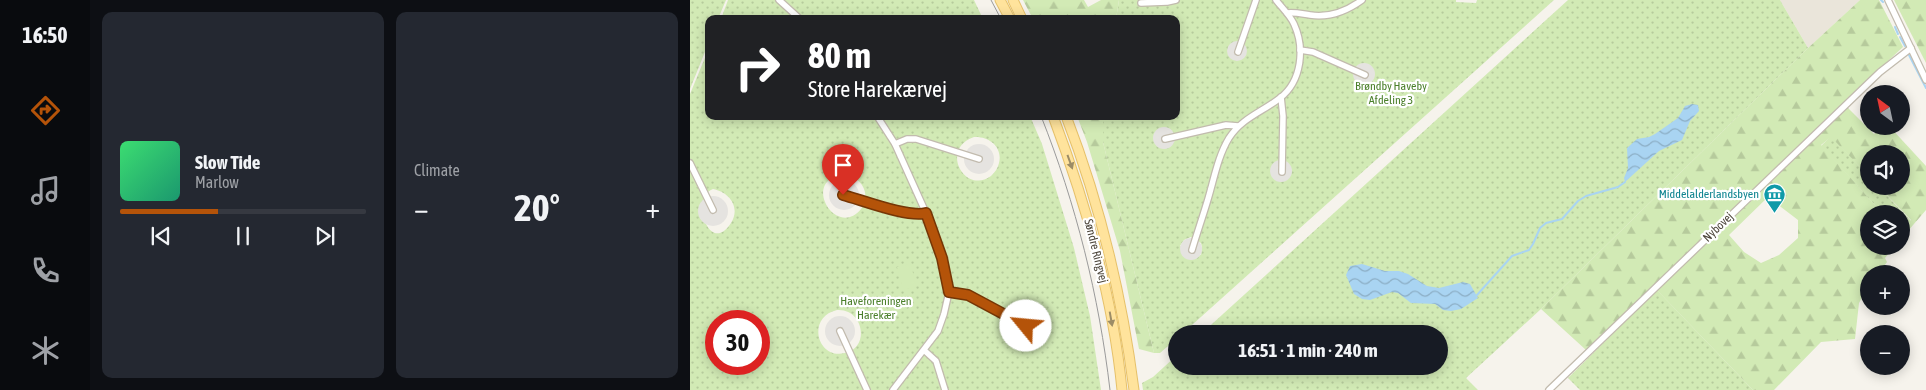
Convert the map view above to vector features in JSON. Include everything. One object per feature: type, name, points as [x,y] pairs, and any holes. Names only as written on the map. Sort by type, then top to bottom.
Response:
[{"type":"main road","points":[[1000,0],[1008,15]]},
{"type":"main road","points":[[1013,0],[1020,15]]},
{"type":"main road","name":"Søndre Ringvej","points":[[1054,120],[1077,180],[1096,247],[1110,311],[1122,390]]},
{"type":"main road","name":"Søndre Ringvej","points":[[1067,120],[1088,178],[1108,248],[1134,390]]},
{"type":"street","points":[[779,0],[796,15]]},
{"type":"street","points":[[1141,3],[1176,0]]},
{"type":"street","points":[[1238,52],[1256,0]]},
{"type":"street","points":[[1192,250],[1223,151],[1238,126],[1252,114],[1281,97],[1297,74],[1300,64],[1300,50],[1297,32],[1287,13],[1276,0]]},
{"type":"street","points":[[1287,13],[1295,12],[1328,16],[1342,12],[1362,0]]},
{"type":"street","points":[[1888,0],[1926,80]]},
{"type":"street","name":"Nybovej","points":[[1549,390],[1880,72],[1911,48]]},
{"type":"street","points":[[1300,50],[1313,52],[1365,75]]},
{"type":"street","points":[[1281,97],[1283,116],[1282,172]]},
{"type":"street","points":[[880,120],[895,144],[926,213],[942,258],[949,292],[938,331],[893,390]]},
{"type":"street","points":[[1166,139],[1226,125],[1238,126]]},
{"type":"street","points":[[895,144],[908,139],[916,140],[979,159]]},
{"type":"street","points":[[690,163],[713,210]]},
{"type":"street","points":[[843,195],[906,213],[920,215],[926,213]]},
{"type":"street","points":[[949,292],[968,295],[1026,326]]},
{"type":"street","points":[[840,331],[867,390]]},
{"type":"street","points":[[924,351],[936,361],[945,390]]},
{"type":"shaded area","points":[[1780,0],[1860,0],[1808,48]]},
{"type":"shaded area","points":[[1233,41],[1241,41],[1247,47],[1247,55],[1241,61],[1233,61],[1227,55],[1227,47]]},
{"type":"shaded area","points":[[1364,63],[1372,66],[1375,74],[1372,82],[1364,85],[1356,82],[1353,74],[1356,66]]},
{"type":"shaded area","points":[[1164,127],[1172,130],[1175,138],[1172,146],[1164,149],[1156,146],[1153,138],[1156,130]]},
{"type":"shaded area","points":[[979,144],[990,148],[994,159],[990,170],[979,174],[968,170],[964,159],[968,148]]},
{"type":"shaded area","points":[[1281,160],[1289,163],[1292,171],[1289,179],[1281,182],[1273,179],[1270,171],[1273,163]]},
{"type":"shaded area","points":[[844,180],[855,184],[859,195],[855,206],[844,210],[833,206],[829,195],[833,184]]},
{"type":"shaded area","points":[[713,196],[724,200],[728,211],[724,222],[713,226],[702,222],[698,211],[702,200]]},
{"type":"shaded area","points":[[1191,238],[1199,241],[1202,249],[1199,257],[1191,260],[1183,257],[1180,249],[1183,241]]},
{"type":"shaded area","points":[[1026,312],[1036,316],[1040,326],[1036,336],[1026,340],[1016,336],[1012,326],[1016,316]]},
{"type":"shaded area","points":[[840,316],[851,320],[855,331],[851,342],[840,346],[829,342],[825,331],[829,320]]},
{"type":"green space","points":[[690,0],[726,0],[720,15],[705,15],[705,52],[690,89]]},
{"type":"green space","points":[[728,0],[974,0],[981,15],[722,15]]},
{"type":"green space","points":[[1023,0],[1084,0],[1088,7],[1101,0],[1119,0],[1117,15],[1031,15]]},
{"type":"green space","name":"Brøndby Haveby Afdeling 3","points":[[1119,0],[1456,0],[1456,2],[1476,3],[1477,0],[1554,0],[1192,325],[1168,325],[1168,346],[1160,353],[1154,353],[1103,142],[1103,120],[1180,120],[1180,15],[1117,15]],"holes":[[[1191,237],[1201,243],[1201,255],[1180,246],[1184,240]]]},
{"type":"green space","points":[[1568,0],[1780,0],[1808,48],[1541,309],[1466,378],[1478,390],[1143,390],[1142,383],[1153,377],[1168,363],[1168,375],[1448,375],[1448,325],[1211,325]]},
{"type":"green space","points":[[1860,0],[1879,0],[1903,47],[1862,85],[1860,85],[1843,103],[1860,120],[1860,135],[1897,135],[1907,145],[1860,145],[1860,167],[1831,137],[1821,145],[1860,188],[1860,195],[1866,195],[1875,205],[1860,205],[1860,255],[1888,255],[1885,258],[1887,262],[1885,265],[1860,265],[1860,301],[1855,339],[1821,342],[1774,390],[1753,390],[1653,286],[1586,350],[1541,309],[1808,48]],"holes":[[[1768,197],[1798,220],[1798,238],[1779,255],[1761,263],[1744,252],[1729,235]]]},
{"type":"green space","points":[[1894,0],[1926,0],[1926,63]]},
{"type":"green space","name":"Haveforeningen Harekær","points":[[705,58],[705,120],[1032,120],[1042,144],[1074,248],[1090,316],[1101,390],[690,390],[690,94]],"holes":[[[974,137],[985,138],[997,147],[1000,157],[999,163],[991,176],[981,180],[972,180],[960,168],[957,160],[958,151],[964,143]],[[845,174],[860,182],[865,192],[864,203],[861,209],[851,217],[841,217],[833,213],[826,205],[823,195],[825,186],[831,178]],[[713,189],[724,193],[734,206],[734,217],[723,232],[716,233],[705,222],[703,202],[706,194]],[[1026,304],[1039,309],[1046,317],[1047,326],[1043,336],[1036,343],[1027,347],[1018,346],[1008,338],[1005,332],[1004,321],[1006,316],[1020,305]],[[837,310],[846,311],[853,315],[858,321],[860,328],[861,336],[858,343],[853,349],[845,353],[835,353],[828,350],[822,344],[819,337],[821,321],[827,314]]]},
{"type":"green space","points":[[1079,120],[1103,120],[1103,142],[1154,353],[1139,349],[1120,251]]},
{"type":"green space","points":[[1831,136],[1860,167],[1860,189],[1821,146]]},
{"type":"green space","points":[[1910,149],[1926,166],[1926,210],[1910,229],[1910,205],[1896,205],[1887,195],[1910,195]]},
{"type":"green space","points":[[1866,195],[1886,195],[1896,205],[1875,205]]},
{"type":"green space","points":[[911,264],[916,287],[903,290],[897,267]]},
{"type":"green space","points":[[1657,290],[1753,390],[1580,390],[1568,378]]},
{"type":"water","points":[[1698,105],[1699,111],[1690,121],[1682,140],[1659,151],[1625,182],[1624,178],[1628,168],[1627,148],[1637,139],[1655,134],[1678,118],[1685,106]]},
{"type":"water","points":[[1362,264],[1385,271],[1399,271],[1408,274],[1427,286],[1439,288],[1463,282],[1470,284],[1478,298],[1461,309],[1451,311],[1443,310],[1435,304],[1411,303],[1398,293],[1392,292],[1370,300],[1362,299],[1354,294],[1346,275],[1350,266]]},
{"type":"waterway","points":[[1895,27],[1898,34]]},
{"type":"waterway","points":[[1900,37],[1905,46]]},
{"type":"waterway","points":[[1909,55],[1926,88]]},
{"type":"waterway","points":[[1477,295],[1512,256],[1529,250],[1540,228],[1546,223],[1562,219],[1578,201],[1586,196],[1618,187],[1625,182]]},
{"type":"tram line","points":[[991,0],[999,15]]},
{"type":"tram line","points":[[1043,120],[1065,183],[1093,285],[1110,390]]},
{"type":"place","name":"Middelalderlandsbyen","points":[[1775,213]]},
{"type":"route","points":[[843,195],[906,213],[920,215],[926,213],[942,258],[949,292],[968,295],[1026,326]]}]
